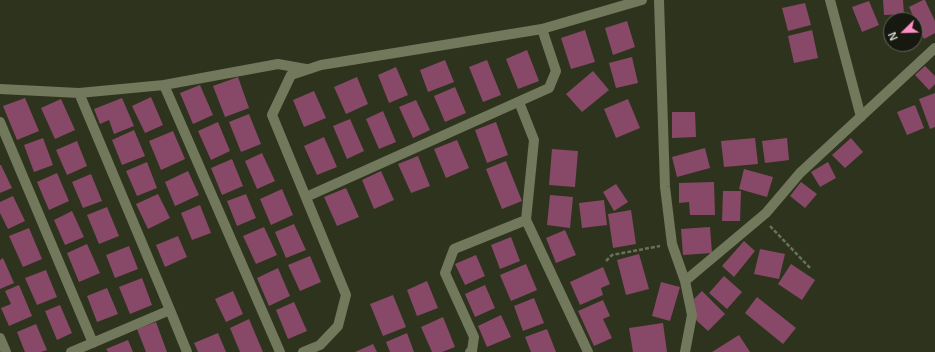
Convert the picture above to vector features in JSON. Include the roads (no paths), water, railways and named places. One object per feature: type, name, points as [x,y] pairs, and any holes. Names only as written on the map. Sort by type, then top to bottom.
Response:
[{"type":"lane","points":[[303,352],[320,345],[338,326],[346,295],[272,115],[290,74],[321,65],[542,29],[642,0]]},
{"type":"lane","points":[[659,0],[665,187],[672,244],[686,281],[692,315],[685,352]]},
{"type":"lane","points":[[830,0],[861,117]]},
{"type":"lane","points":[[306,196],[548,88],[556,71],[542,29]]},
{"type":"lane","points":[[686,281],[761,217],[800,173],[935,48]]},
{"type":"lane","points":[[0,89],[79,93],[164,85],[278,64],[309,69]]},
{"type":"lane","points":[[164,85],[280,352]]},
{"type":"lane","points":[[79,93],[187,352]]},
{"type":"lane","points":[[519,102],[534,140],[526,220],[588,352]]},
{"type":"lane","points":[[0,122],[93,343]]},
{"type":"lane","points":[[470,352],[472,351],[474,337],[445,273],[454,249],[526,220]]},
{"type":"lane","points":[[71,352],[170,310]]},
{"type":"lane","points":[[0,338],[6,352]]}]
